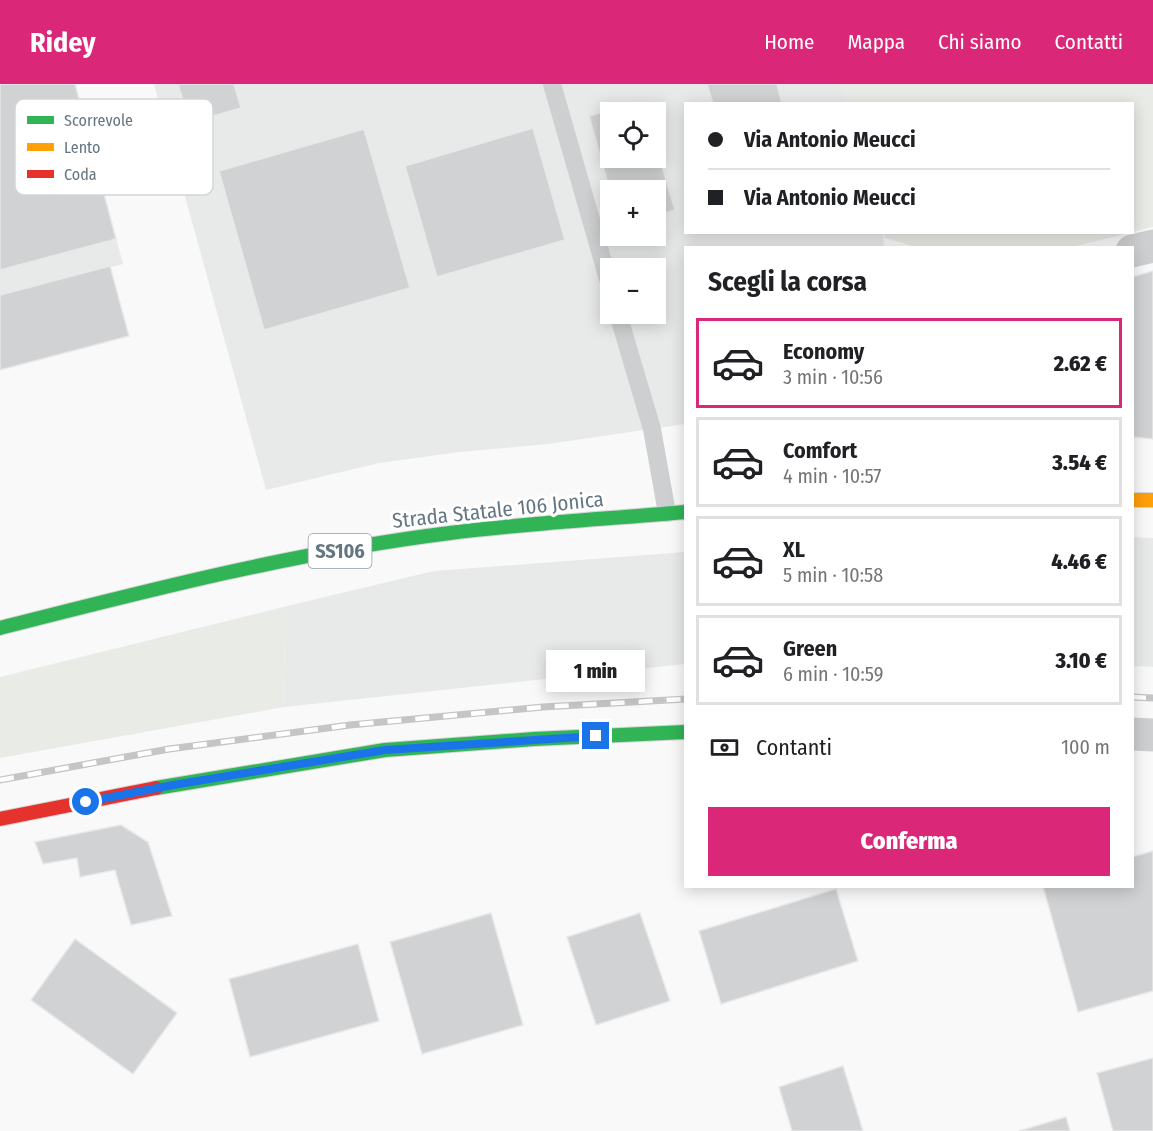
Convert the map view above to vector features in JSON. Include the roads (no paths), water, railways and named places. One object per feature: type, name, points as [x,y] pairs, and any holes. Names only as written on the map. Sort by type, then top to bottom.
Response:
[{"type":"main road","points":[[1134,500],[1153,500]]},
{"type":"main road","name":"Strada Statale 106 Jonica","points":[[0,628],[189,580],[313,555],[450,532],[676,513]]},
{"type":"main road","points":[[0,819],[173,785],[385,750],[534,739],[684,732]]},
{"type":"street","points":[[1134,251],[1153,246]]},
{"type":"street","points":[[1134,734],[1153,735]]},
{"type":"lane","points":[[552,84],[602,258]]},
{"type":"lane","points":[[621,324],[676,513]]},
{"type":"railway","points":[[1134,697],[1153,698]]},
{"type":"railway","points":[[0,780],[169,749],[350,725],[543,707],[684,699]]}]
